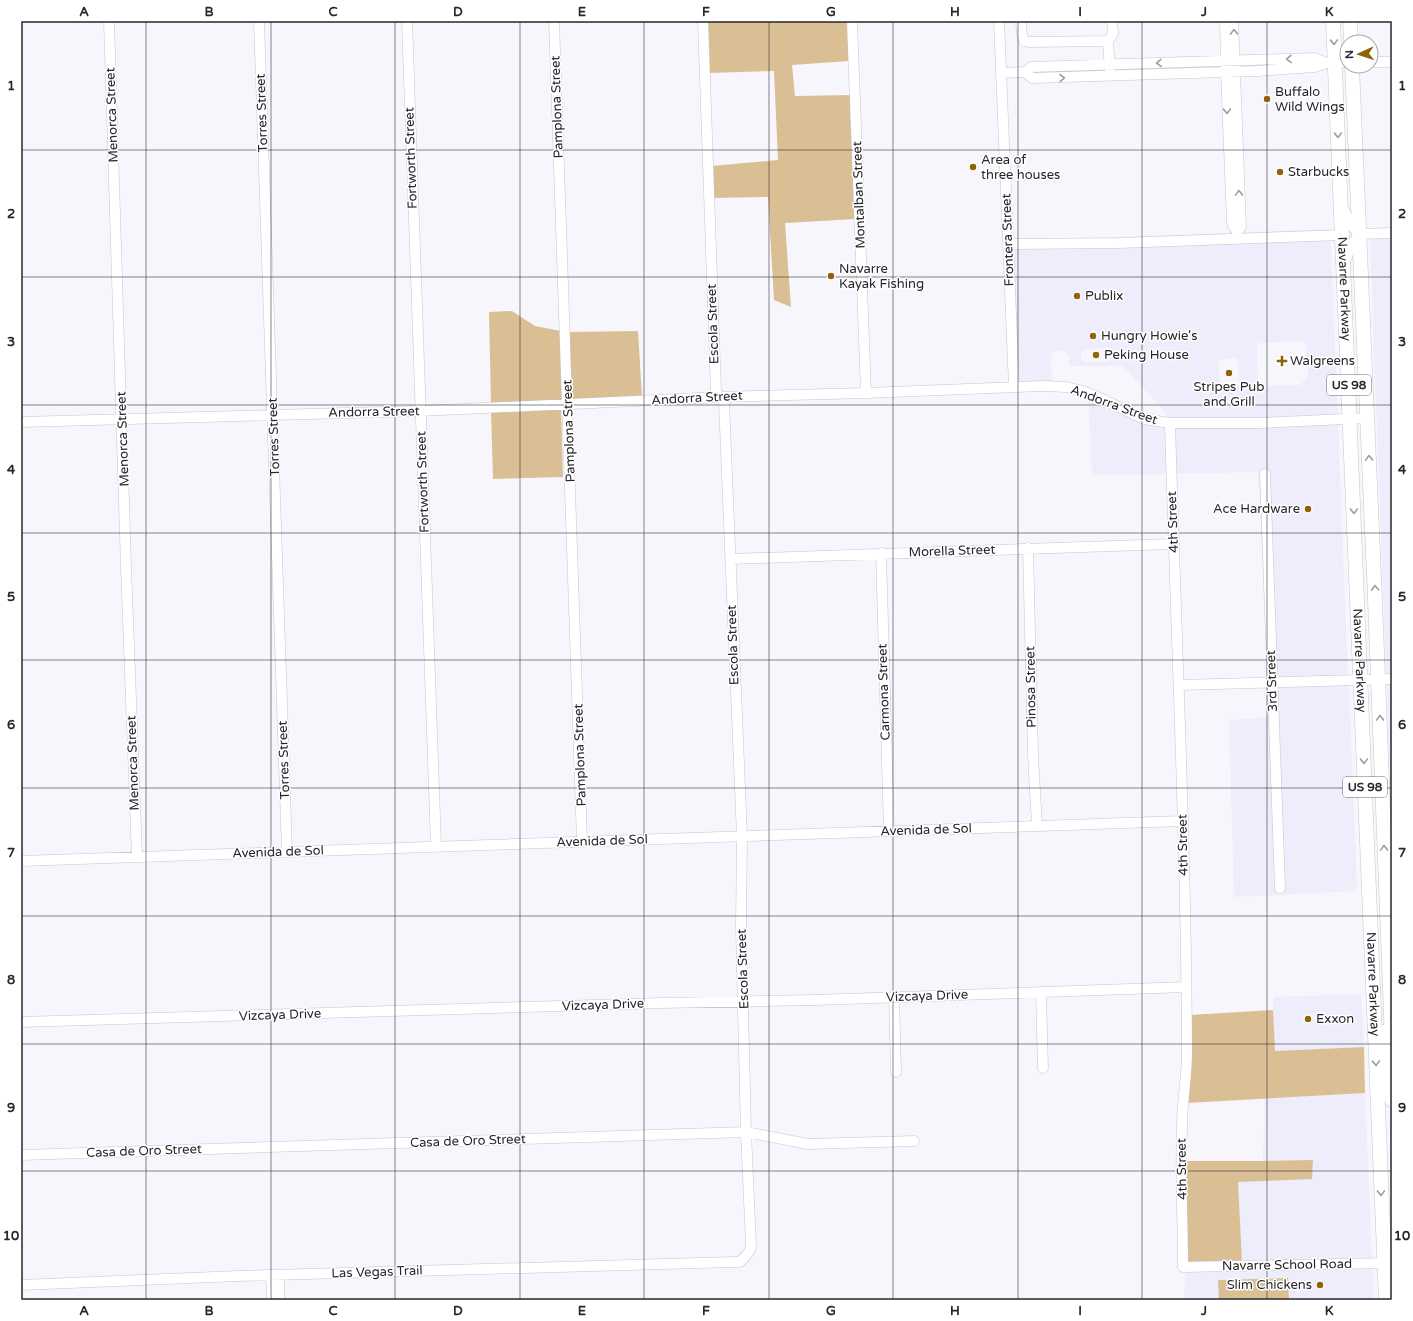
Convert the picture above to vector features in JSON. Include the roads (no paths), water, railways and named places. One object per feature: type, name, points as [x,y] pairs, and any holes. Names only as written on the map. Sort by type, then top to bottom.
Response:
[{"type":"highway","name":"Navarre Parkway","points":[[1333,21],[1336,63],[1373,996],[1388,1263],[1386,1300]]},
{"type":"highway","points":[[1350,21],[1351,34]]},
{"type":"highway","name":"Navarre Parkway","points":[[1352,74],[1367,418],[1385,679],[1392,1041]]},
{"type":"highway","points":[[1368,874],[1373,883],[1378,975],[1382,981],[1391,984]]},
{"type":"highway","points":[[1373,996],[1380,998],[1385,1010],[1389,1094],[1392,1100]]},
{"type":"street","name":"Menorca Street","points":[[109,21],[137,857]]},
{"type":"street","name":"Torres Street","points":[[259,21],[287,852]]},
{"type":"street","name":"Fortworth Street","points":[[407,21],[436,846]]},
{"type":"street","name":"Pamplona Street","points":[[554,21],[582,841]]},
{"type":"street","name":"Escola Street","points":[[704,21],[716,392],[724,402],[742,836],[741,927],[746,1132],[751,1245],[748,1252],[740,1262],[734,1262]]},
{"type":"street","name":"Montalban Street","points":[[852,21],[866,393]]},
{"type":"street","name":"Frontera Street","points":[[999,21],[1014,387]]},
{"type":"street","points":[[1021,21],[1024,41],[1108,41]]},
{"type":"street","points":[[1110,76],[1108,41],[1113,34],[1112,21]]},
{"type":"street","points":[[1225,21],[1230,60]]},
{"type":"street","points":[[1233,21],[1230,60],[1227,72],[1232,222],[1238,234]]},
{"type":"street","points":[[1001,73],[1025,72],[1031,67],[1230,60],[1315,58],[1336,63]]},
{"type":"street","points":[[1379,62],[1392,62]]},
{"type":"street","points":[[1025,72],[1032,78],[1110,76],[1257,71],[1315,67],[1336,63]]},
{"type":"street","points":[[1341,203],[1351,225],[1359,234]]},
{"type":"street","points":[[1359,234],[1392,233]]},
{"type":"street","points":[[1008,244],[1118,243],[1238,234],[1342,235]]},
{"type":"street","points":[[1344,266],[1350,248],[1359,234]]},
{"type":"street","name":"Andorra Street","points":[[21,422],[420,411],[720,397],[1044,386],[1079,390],[1096,396],[1144,419],[1170,423],[1261,423],[1367,418]]},
{"type":"street","name":"4th Street","points":[[1170,423],[1183,821],[1186,988],[1187,1054],[1182,1128],[1183,1267]]},
{"type":"street","name":"3rd Street","points":[[1265,474],[1280,888]]},
{"type":"street","name":"Morella Street","points":[[730,559],[1173,544]]},
{"type":"street","name":"Pinosa Street","points":[[1028,548],[1033,755],[1037,826]]},
{"type":"street","name":"Carmona Street","points":[[881,553],[889,831]]},
{"type":"street","points":[[1179,685],[1385,679]]},
{"type":"street","name":"Avenida de Sol","points":[[21,861],[1183,821]]},
{"type":"street","name":"Vizcaya Drive","points":[[21,1022],[1186,988]]},
{"type":"street","points":[[1041,993],[1043,1068]]},
{"type":"street","points":[[894,997],[896,1072]]},
{"type":"street","name":"Casa de Oro Street","points":[[21,1155],[746,1132],[808,1144],[914,1140]]},
{"type":"street","name":"Las Vegas Trail","points":[[21,1285],[275,1275],[734,1262]]},
{"type":"street","name":"Navarre School Road","points":[[1183,1267],[1388,1263]]},
{"type":"street","points":[[272,1300],[275,1275]]},
{"type":"street","points":[[275,1275],[279,1300]]},
{"type":"place","name":"Buffalo Wild Wings","points":[[1267,99]]},
{"type":"place","name":"Area of three houses","points":[[973,167]]},
{"type":"place","name":"Starbucks","points":[[1280,172]]},
{"type":"place","name":"Navarre Kayak Fishing","points":[[831,276]]},
{"type":"place","name":"Publix","points":[[1077,296]]},
{"type":"place","name":"Hungry Howie's","points":[[1093,336]]},
{"type":"place","name":"Peking House","points":[[1096,355]]},
{"type":"place","name":"Walgreens","points":[[1282,361]]},
{"type":"place","name":"Stripes Pub and Grill","points":[[1229,373]]},
{"type":"place","name":"Ace Hardware","points":[[1308,509]]},
{"type":"place","name":"Exxon","points":[[1308,1019]]},
{"type":"place","name":"Slim Chickens","points":[[1320,1285]]}]
